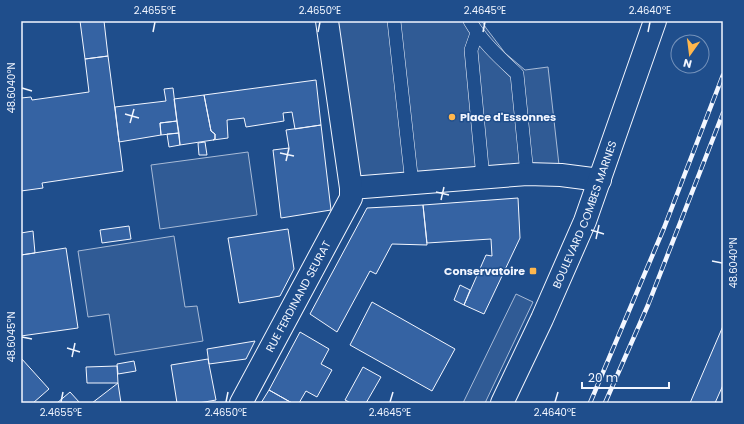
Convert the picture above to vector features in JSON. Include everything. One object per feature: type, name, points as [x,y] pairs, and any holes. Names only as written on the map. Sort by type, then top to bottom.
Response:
[{"type":"street","points":[[327,21],[351,188],[527,174],[561,175],[600,180]]},
{"type":"street","name":"BOULEVARD COMBES MARNES","points":[[502,403],[542,319],[585,221],[655,21]]},
{"type":"street","name":"RUE FERDINAND SEURAT","points":[[241,403],[351,198],[351,188]]},
{"type":"lane","points":[[394,21],[412,184]]},
{"type":"lane","points":[[470,21],[477,33],[502,61],[517,74],[527,174]]},
{"type":"lane","points":[[477,33],[471,50],[484,178]]},
{"type":"shaded area","name":"Place d'Essonnes","points":[[337,21],[482,21],[505,53],[525,70],[548,67],[559,165],[358,182]]},
{"type":"shaded area","points":[[248,152],[257,215],[160,229],[151,165]]},
{"type":"shaded area","points":[[174,236],[185,307],[197,306],[203,341],[115,355],[109,314],[88,317],[78,251]]},
{"type":"shaded area","points":[[516,294],[533,302],[485,403],[463,403]]},
{"type":"building","points":[[80,21],[104,21],[108,56],[85,59]]},
{"type":"building","points":[[108,56],[123,171],[42,183],[43,188],[21,191],[21,98],[31,97],[32,100],[89,92],[85,59]]},
{"type":"building","points":[[316,80],[321,125],[295,129],[292,112],[283,113],[284,121],[246,127],[244,118],[227,120],[228,138],[213,140],[215,139],[215,134],[211,131],[204,95]]},
{"type":"building","points":[[173,88],[177,121],[160,123],[161,135],[119,142],[115,107],[166,101],[164,89]]},
{"type":"building","points":[[204,95],[211,131],[215,134],[215,139],[180,145],[174,99]]},
{"type":"building","points":[[177,121],[179,133],[161,135],[160,123]]},
{"type":"building","points":[[321,125],[331,210],[281,218],[273,150],[289,148],[286,130]]},
{"type":"building","points":[[179,133],[180,145],[169,147],[167,134]]},
{"type":"building","points":[[205,142],[207,155],[199,155],[198,143]]},
{"type":"building","points":[[518,198],[520,238],[484,314],[464,305],[486,255],[492,256],[491,239],[427,243],[423,205]]},
{"type":"building","points":[[423,205],[427,245],[392,244],[376,274],[370,271],[337,332],[310,314],[367,208]]},
{"type":"building","points":[[129,226],[131,239],[102,243],[100,230]]},
{"type":"building","points":[[288,229],[294,269],[280,296],[239,303],[228,238]]},
{"type":"building","points":[[33,231],[35,253],[21,255],[21,233]]},
{"type":"building","points":[[66,248],[78,328],[21,336],[21,255]]},
{"type":"building","points":[[460,285],[470,290],[464,305],[454,300]]},
{"type":"building","points":[[372,302],[455,349],[432,391],[350,345]]},
{"type":"building","points":[[723,326],[723,385],[715,403],[690,403]]},
{"type":"building","points":[[300,332],[329,349],[321,364],[332,370],[317,397],[306,391],[299,403],[292,403],[269,390]]},
{"type":"building","points":[[255,341],[246,359],[209,364],[207,349]]},
{"type":"building","points":[[21,358],[49,389],[33,403],[21,403]]},
{"type":"building","points":[[208,359],[216,400],[199,403],[177,403],[171,365]]},
{"type":"building","points":[[134,361],[136,371],[118,374],[117,364]]},
{"type":"building","points":[[117,366],[118,383],[87,383],[86,367]]},
{"type":"building","points":[[363,367],[381,377],[366,403],[351,403],[345,400]]},
{"type":"building","points":[[118,383],[121,403],[92,403]]},
{"type":"building","points":[[269,390],[292,403],[261,403]]},
{"type":"building","points":[[70,392],[80,403],[57,403]]},
{"type":"railway","points":[[590,403],[664,228],[723,75]]},
{"type":"railway","points":[[605,403],[648,305],[723,113]]},
{"type":"place","name":"Place d'Essonnes","points":[[452,117]]},
{"type":"place","name":"Conservatoire","points":[[533,271]]}]
